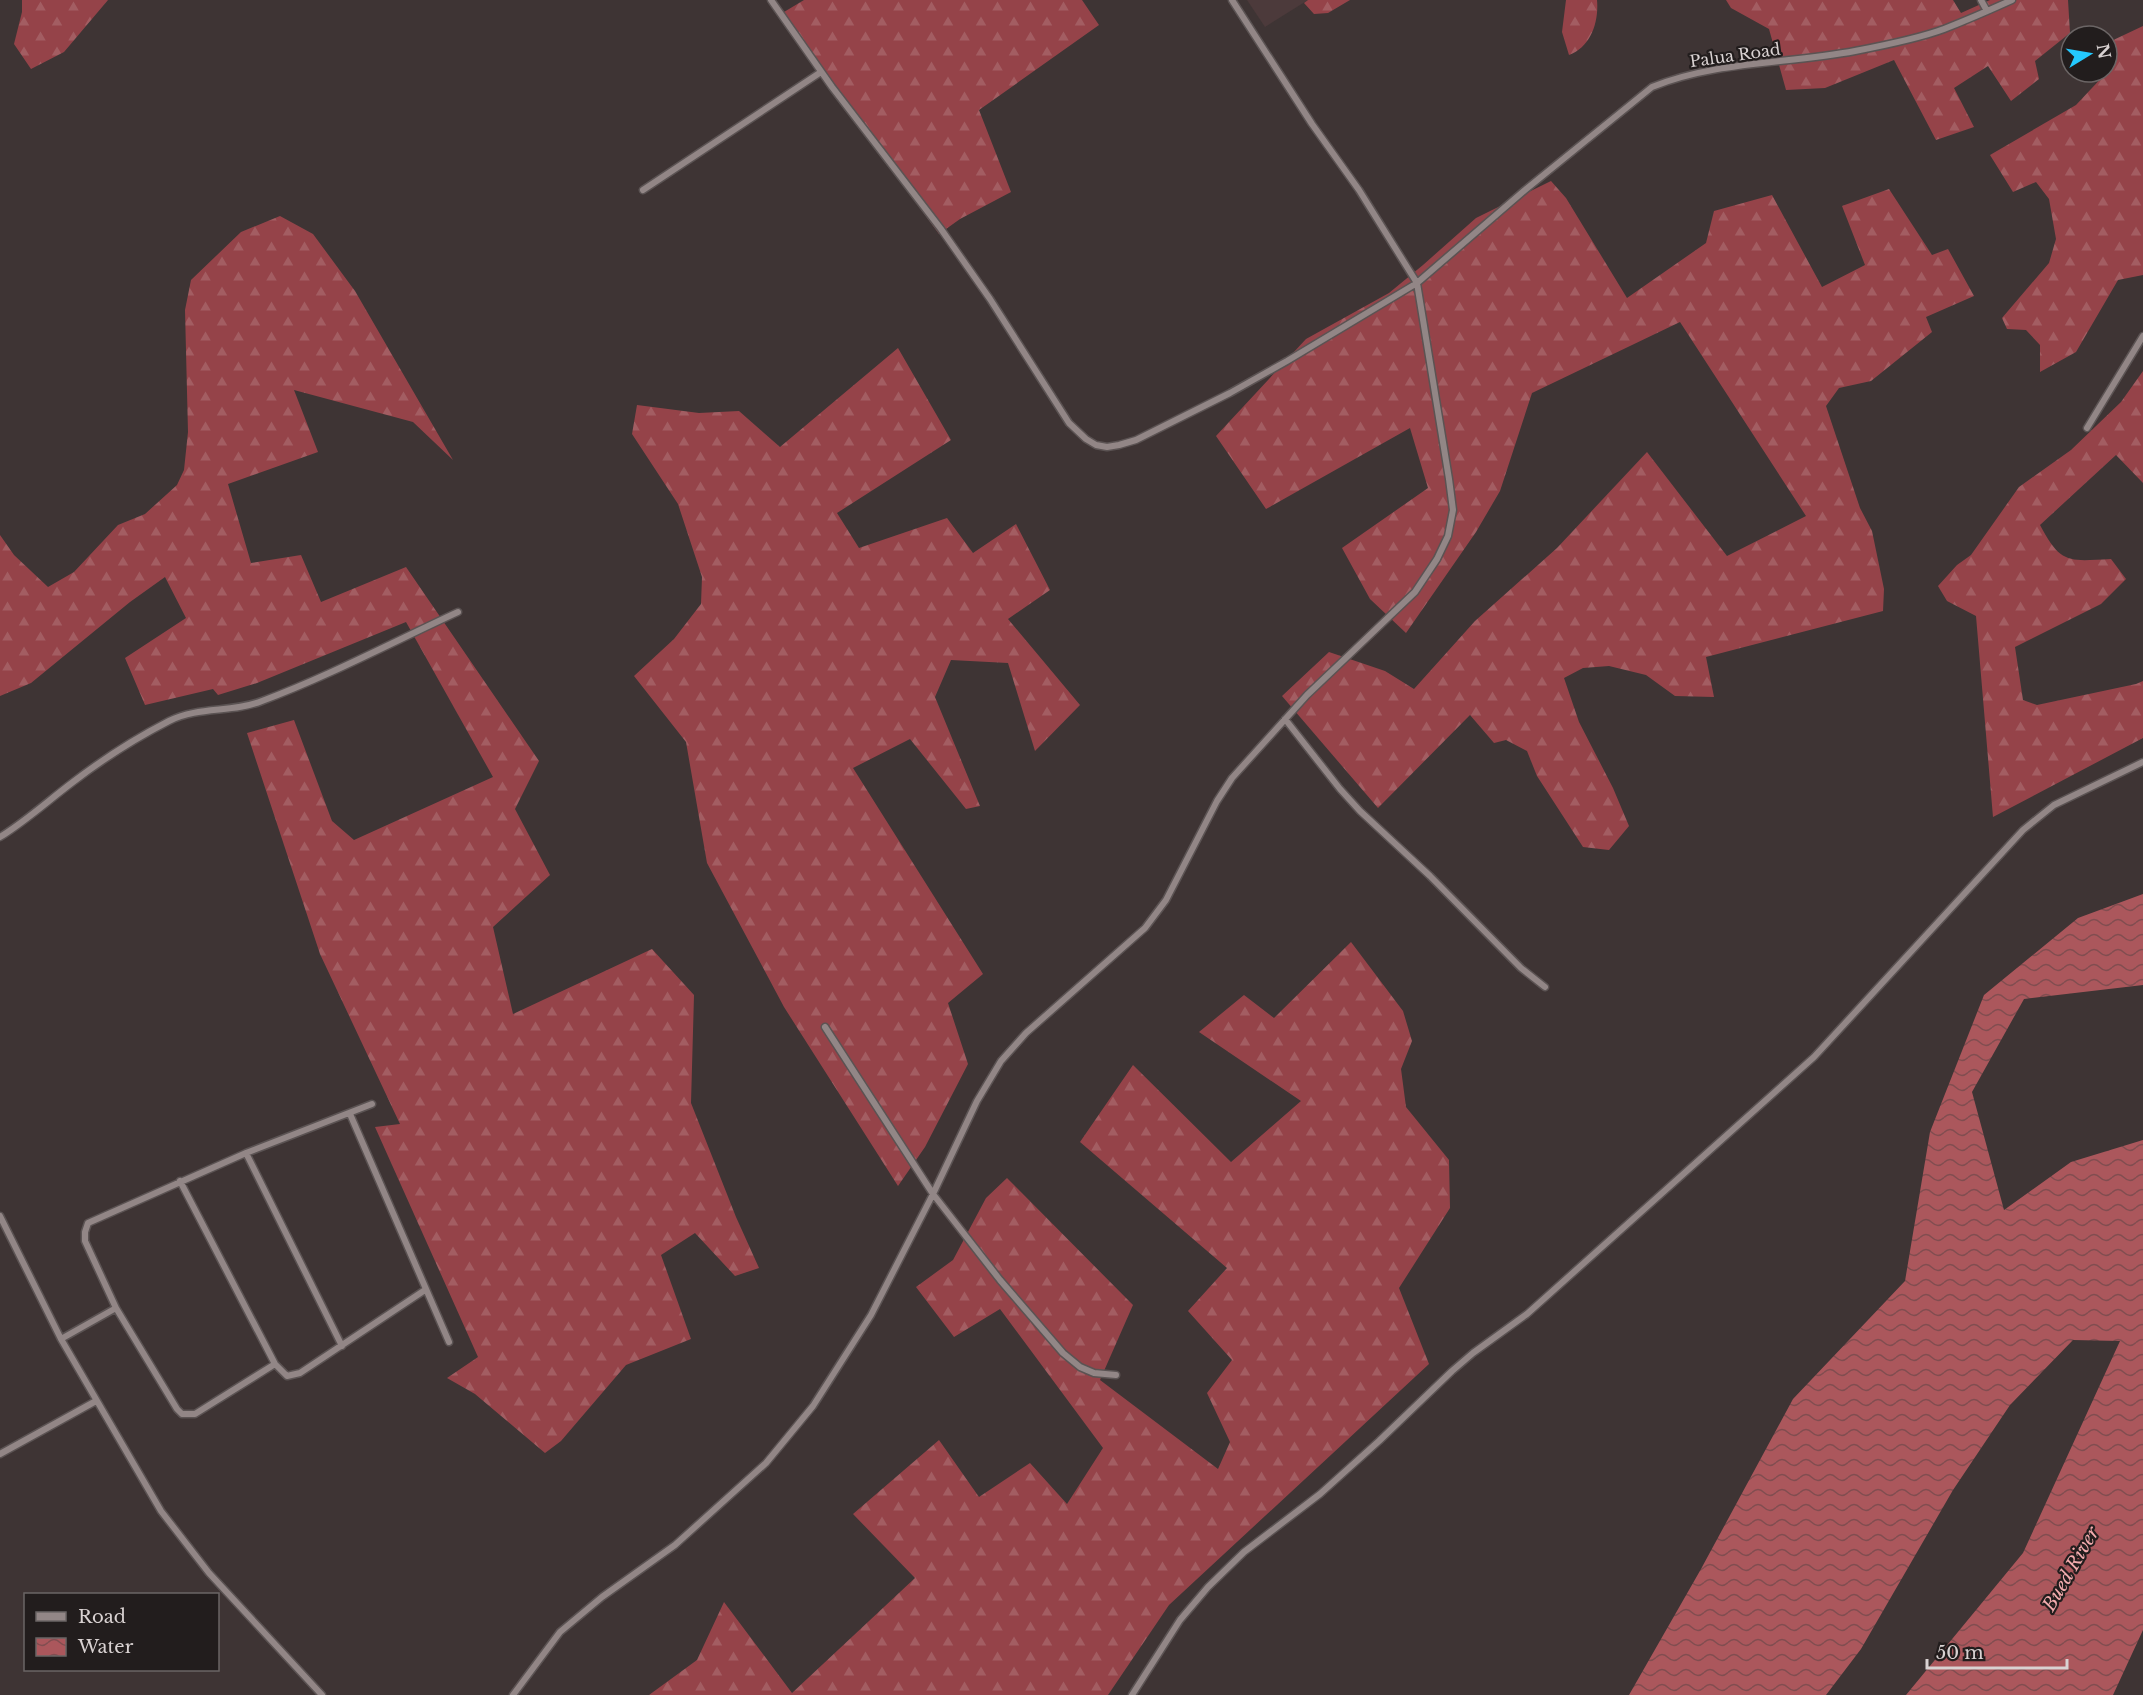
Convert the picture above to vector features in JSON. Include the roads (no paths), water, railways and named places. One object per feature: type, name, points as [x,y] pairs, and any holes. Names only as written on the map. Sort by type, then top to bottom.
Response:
[{"type":"street","name":"Palua Road","points":[[771,0],[822,72],[941,229],[990,299],[1069,423],[1086,439],[1096,445],[1107,447],[1136,440],[1230,393],[1417,283],[1525,189],[1652,87],[1677,77],[1711,69],[1785,62],[1855,51],[1942,30],[2012,0]]},
{"type":"street","points":[[513,1695],[560,1632],[602,1597],[675,1545],[766,1463],[813,1406],[871,1315],[933,1194],[977,1101],[1001,1061],[1026,1032],[1145,928],[1166,900],[1217,801],[1232,778],[1308,694],[1415,592],[1437,559],[1448,536],[1453,510],[1417,283],[1365,199],[1312,124],[1232,0]]},
{"type":"street","points":[[1981,0],[1987,11]]},
{"type":"street","points":[[643,190],[822,72]]},
{"type":"street","points":[[2087,428],[2143,336]]},
{"type":"street","points":[[0,837],[100,762],[168,722],[193,712],[242,707],[260,702],[458,612]]},
{"type":"street","points":[[1286,719],[1360,811],[1430,876],[1521,969],[1545,987]]},
{"type":"street","points":[[1132,1695],[1180,1620],[1222,1573],[1244,1552],[1320,1494],[1379,1442],[1452,1371],[1527,1314],[1814,1057],[2023,830],[2054,805],[2143,762]]},
{"type":"street","points":[[825,1027],[933,1194],[1000,1280],[1063,1353],[1080,1367],[1089,1371],[1116,1375]]},
{"type":"street","points":[[275,1364],[195,1414],[182,1414],[117,1308],[85,1241],[88,1223],[246,1153],[372,1104]]},
{"type":"street","points":[[350,1114],[449,1342]]},
{"type":"street","points":[[246,1153],[342,1347]]},
{"type":"street","points":[[180,1181],[275,1364],[287,1376],[293,1376],[342,1347],[425,1290]]},
{"type":"street","points":[[0,1216],[61,1339],[138,1473],[183,1542],[208,1573],[322,1695]]},
{"type":"street","points":[[61,1339],[117,1308]]},
{"type":"street","points":[[0,1454],[96,1401]]},
{"type":"water","name":"Bued River","points":[[2143,894],[2143,985],[2024,999],[1972,1092],[2004,1210],[2071,1162],[2143,1140],[2143,1630],[2113,1695],[1906,1695],[2023,1553],[2120,1341],[2073,1340],[2010,1405],[1953,1490],[1861,1649],[1826,1695],[1629,1695],[1701,1569],[1793,1399],[1905,1281],[1930,1132],[1984,995],[2078,918]]}]
